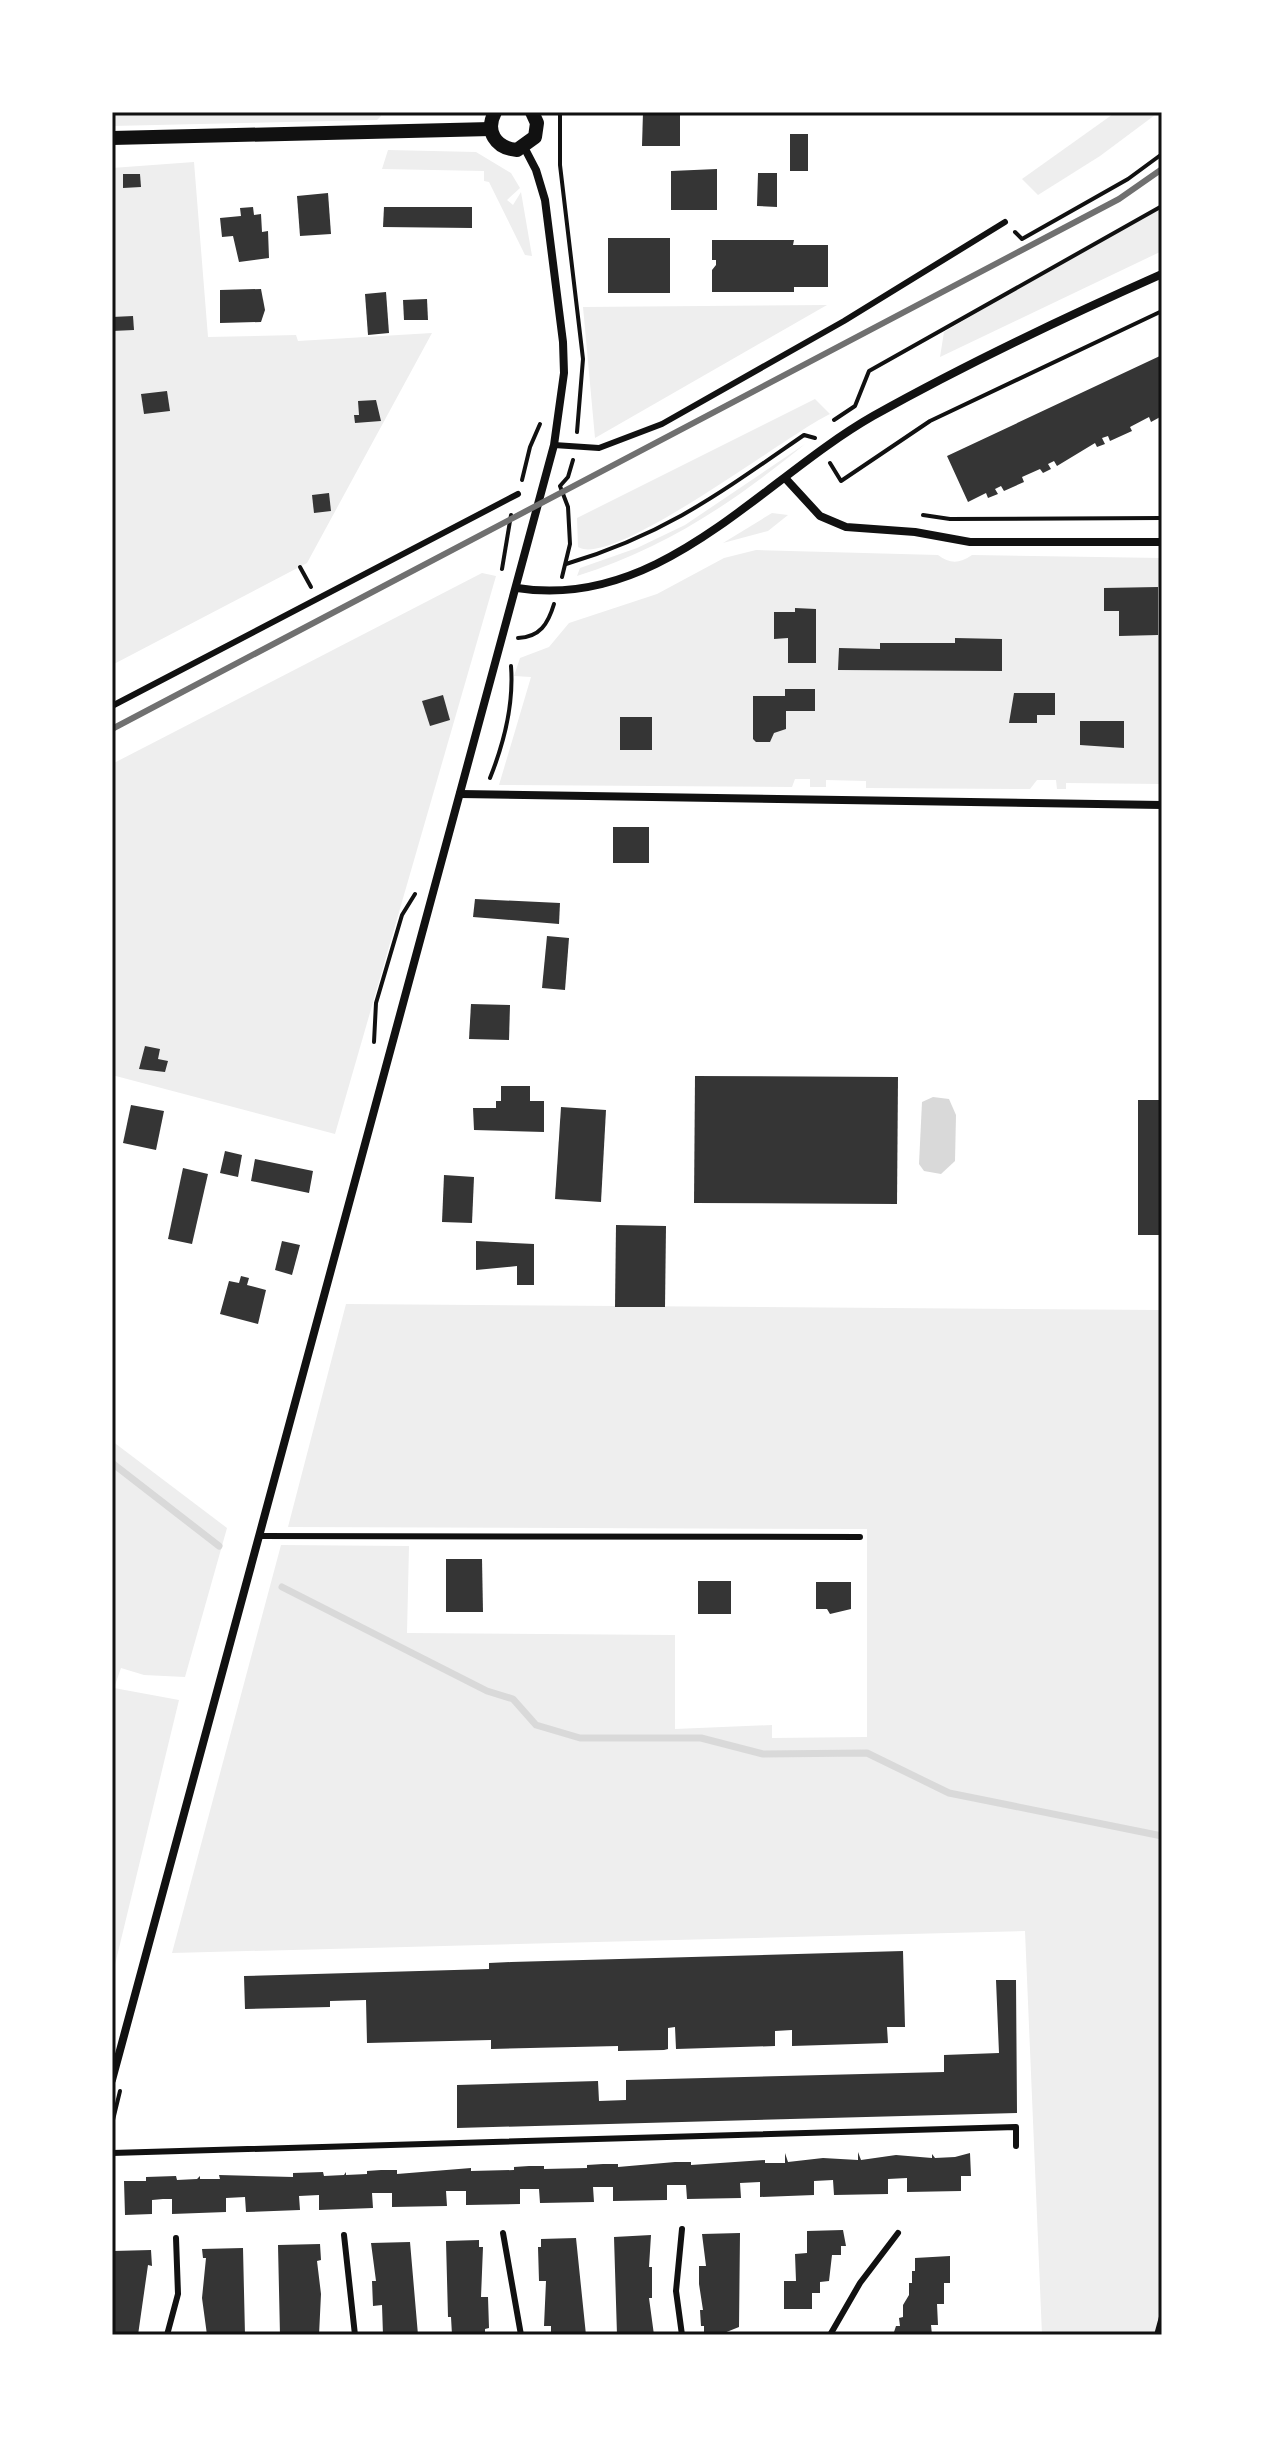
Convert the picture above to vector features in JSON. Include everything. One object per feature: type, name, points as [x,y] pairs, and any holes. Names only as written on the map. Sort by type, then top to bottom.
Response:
[{"type":"street","points":[[495,112],[491,129],[502,146],[524,147]]},
{"type":"street","points":[[524,147],[537,130],[532,112]]},
{"type":"street","points":[[112,138],[491,129]]},
{"type":"street","points":[[112,2080],[554,445],[564,373],[563,342],[545,200],[536,170],[524,147]]},
{"type":"street","points":[[517,588],[542,592],[577,590],[629,574],[704,537],[872,417],[1162,274]]},
{"type":"street","points":[[786,479],[820,516],[846,527],[915,532],[970,542],[1162,542]]},
{"type":"street","points":[[460,794],[1162,805]]},
{"type":"lane","points":[[554,445],[599,448],[662,424],[844,321],[1005,222]]},
{"type":"lane","points":[[112,706],[316,596],[518,494]]},
{"type":"lane","points":[[259,1536],[860,1537]]},
{"type":"lane","points":[[112,2153],[1016,2127],[1016,2146]]},
{"type":"lane","points":[[682,2229],[676,2291],[682,2335]]},
{"type":"lane","points":[[503,2233],[521,2335]]},
{"type":"lane","points":[[830,2335],[860,2283],[898,2233]]},
{"type":"lane","points":[[344,2235],[355,2335]]},
{"type":"lane","points":[[167,2335],[178,2294],[176,2238]]},
{"type":"path","points":[[1005,222],[1022,239],[1128,179],[1162,154]]},
{"type":"path","points":[[562,577],[566,564],[639,539],[682,518],[804,435],[813,436],[855,406],[869,371],[1162,206]]},
{"type":"path","points":[[829,462],[841,481],[930,421],[1162,311]]},
{"type":"path","points":[[501,577],[508,522],[530,447],[541,423]]},
{"type":"path","points":[[923,515],[950,519],[1162,518]]},
{"type":"path","points":[[300,567],[316,596]]},
{"type":"path","points":[[514,637],[529,637],[538,633],[552,611]]},
{"type":"path","points":[[374,1046],[376,1003],[402,915],[417,891]]},
{"type":"path","points":[[112,2124],[115,2112]]},
{"type":"path","points":[[1156,2335],[1162,2313]]},
{"type":"shaded area","points":[[367,112],[381,113],[381,116],[377,120],[112,126],[112,113]]},
{"type":"shaded area","points":[[1116,112],[1159,112],[1100,156],[1038,195],[1022,179]]},
{"type":"shaded area","points":[[388,150],[476,152],[511,173],[520,188],[507,200],[513,205],[521,192],[532,256],[525,255],[489,182],[484,181],[484,171],[382,169]]},
{"type":"shaded area","points":[[194,162],[208,337],[296,335],[298,341],[432,333],[307,563],[112,665],[112,168]]},
{"type":"shaded area","points":[[1162,204],[1162,251],[940,357],[944,332]]},
{"type":"shaded area","points":[[827,305],[595,438],[583,307]]},
{"type":"shaded area","points":[[815,399],[830,414],[702,496],[626,538],[597,548],[578,547],[577,518]]},
{"type":"shaded area","points":[[805,444],[698,521],[640,552],[577,576],[580,568],[637,548],[685,525]]},
{"type":"shaded area","points":[[772,513],[788,515],[768,531],[723,543]]},
{"type":"shaded area","points":[[756,550],[938,555],[955,562],[972,555],[1162,558],[1162,784],[1066,783],[1066,789],[1057,789],[1056,780],[1037,780],[1030,789],[866,788],[866,781],[826,780],[826,787],[810,787],[810,779],[795,779],[792,787],[499,785],[531,677],[514,676],[520,658],[549,647],[569,623],[657,594],[724,558]]},
{"type":"shaded area","points":[[482,573],[496,576],[335,1134],[112,1075],[112,764]]},
{"type":"shaded area","points":[[933,1097],[949,1099],[956,1115],[955,1161],[941,1174],[924,1171],[919,1164],[922,1102]]},
{"type":"shaded area","points":[[346,1304],[1162,1310],[1162,2335],[1042,2335],[1025,1931],[172,1953],[281,1545],[409,1546],[407,1633],[675,1635],[675,1729],[772,1725],[772,1738],[867,1737],[867,1529],[288,1527]]},
{"type":"shaded area","points":[[112,1441],[227,1528],[185,1677],[144,1675],[121,1668],[114,1688],[179,1700],[112,1977]]},
{"type":"building","points":[[643,112],[680,112],[680,146],[642,146]]},
{"type":"building","points":[[790,134],[808,134],[808,171],[790,171]]},
{"type":"building","points":[[717,169],[717,210],[671,210],[671,171]]},
{"type":"building","points":[[758,173],[777,173],[777,207],[757,206]]},
{"type":"building","points":[[123,174],[140,174],[141,187],[123,188]]},
{"type":"building","points":[[328,193],[331,234],[300,236],[297,196]]},
{"type":"building","points":[[253,207],[254,215],[261,214],[262,232],[268,231],[269,258],[239,262],[233,236],[222,237],[220,218],[241,216],[240,208]]},
{"type":"building","points":[[384,207],[472,207],[472,228],[383,227]]},
{"type":"building","points":[[608,238],[670,238],[670,293],[608,293]]},
{"type":"building","points":[[712,240],[794,240],[793,245],[828,245],[828,287],[794,287],[794,292],[712,292],[712,270],[716,260],[712,260]]},
{"type":"building","points":[[261,289],[265,310],[261,322],[220,323],[220,290]]},
{"type":"building","points":[[386,292],[389,333],[368,335],[365,294]]},
{"type":"building","points":[[427,299],[428,320],[404,320],[403,300]]},
{"type":"building","points":[[133,316],[134,330],[112,331],[112,317]]},
{"type":"building","points":[[1162,355],[1162,416],[1151,422],[1149,417],[1130,427],[1132,431],[1110,441],[1108,436],[1102,438],[1105,444],[1097,447],[1095,443],[1057,466],[1054,461],[1048,464],[1051,469],[1043,473],[1040,469],[1022,477],[1024,482],[1004,491],[1001,486],[995,489],[998,494],[988,498],[986,493],[968,502],[947,456]]},
{"type":"building","points":[[167,391],[170,411],[144,414],[141,394]]},
{"type":"building","points":[[376,400],[381,421],[355,423],[354,415],[359,415],[358,401]]},
{"type":"building","points":[[329,493],[331,511],[314,513],[312,495]]},
{"type":"building","points":[[1158,587],[1158,635],[1119,636],[1119,611],[1104,611],[1104,588]]},
{"type":"building","points":[[795,608],[816,609],[816,663],[788,663],[788,638],[774,639],[774,612],[795,612]]},
{"type":"building","points":[[955,638],[1002,639],[1002,671],[838,670],[839,648],[880,649],[880,643],[955,643]]},
{"type":"building","points":[[785,689],[815,689],[815,711],[786,711],[786,729],[774,733],[770,742],[756,742],[753,739],[753,696],[785,696]]},
{"type":"building","points":[[1014,693],[1055,693],[1055,715],[1037,715],[1037,723],[1009,723]]},
{"type":"building","points":[[443,695],[450,720],[430,726],[422,701]]},
{"type":"building","points":[[620,717],[652,717],[652,750],[620,750]]},
{"type":"building","points":[[1080,721],[1124,721],[1124,748],[1080,745]]},
{"type":"building","points":[[613,827],[649,827],[649,863],[613,863]]},
{"type":"building","points":[[475,899],[560,903],[559,924],[473,917]]},
{"type":"building","points":[[547,936],[569,938],[565,990],[542,988]]},
{"type":"building","points":[[471,1004],[510,1005],[509,1040],[469,1039]]},
{"type":"building","points":[[145,1046],[160,1049],[158,1059],[168,1061],[165,1072],[139,1069]]},
{"type":"building","points":[[695,1076],[898,1077],[897,1204],[694,1203]]},
{"type":"building","points":[[501,1086],[530,1086],[530,1101],[544,1101],[544,1132],[474,1130],[473,1108],[496,1108],[496,1101],[501,1101]]},
{"type":"building","points":[[1138,1100],[1162,1100],[1162,1235],[1138,1235]]},
{"type":"building","points":[[131,1105],[164,1111],[156,1150],[123,1143]]},
{"type":"building","points":[[561,1107],[606,1110],[601,1202],[555,1199]]},
{"type":"building","points":[[225,1151],[242,1155],[238,1177],[220,1173]]},
{"type":"building","points":[[255,1159],[313,1171],[309,1193],[251,1181]]},
{"type":"building","points":[[183,1168],[208,1174],[192,1244],[168,1239]]},
{"type":"building","points":[[444,1175],[474,1177],[472,1223],[442,1222]]},
{"type":"building","points":[[616,1225],[666,1226],[665,1307],[615,1307]]},
{"type":"building","points":[[282,1241],[300,1245],[292,1275],[275,1270]]},
{"type":"building","points":[[476,1241],[534,1244],[534,1285],[517,1285],[517,1266],[476,1270]]},
{"type":"building","points":[[241,1276],[249,1278],[247,1285],[266,1290],[258,1324],[220,1314],[229,1281],[239,1283]]},
{"type":"building","points":[[446,1559],[482,1559],[483,1612],[446,1612]]},
{"type":"building","points":[[698,1581],[731,1581],[731,1614],[698,1614]]},
{"type":"building","points":[[816,1582],[851,1582],[851,1609],[830,1614],[827,1609],[816,1609]]},
{"type":"building","points":[[903,1951],[905,2027],[887,2027],[888,2043],[792,2046],[792,2030],[775,2031],[775,2046],[676,2049],[675,2027],[668,2028],[668,2049],[664,2050],[618,2051],[618,2046],[491,2049],[491,2040],[367,2043],[366,2000],[330,2001],[330,2007],[245,2009],[244,1976],[489,1969],[489,1963],[511,1962]]},
{"type":"building","points":[[996,1980],[1016,1980],[1017,2113],[457,2128],[457,2085],[598,2081],[599,2101],[626,2100],[626,2080],[944,2072],[944,2055],[999,2053]]},
{"type":"building","points":[[858,2152],[861,2160],[896,2155],[955,2157],[970,2153],[971,2176],[961,2176],[961,2191],[907,2192],[907,2178],[888,2179],[888,2194],[834,2195],[833,2180],[814,2181],[814,2195],[760,2197],[760,2182],[740,2183],[741,2198],[687,2199],[686,2185],[667,2185],[667,2200],[613,2201],[613,2187],[593,2187],[594,2202],[540,2203],[539,2189],[520,2189],[520,2204],[466,2205],[466,2191],[446,2191],[447,2206],[392,2207],[392,2193],[372,2193],[373,2208],[319,2210],[319,2195],[299,2196],[300,2210],[246,2212],[245,2197],[226,2198],[226,2212],[172,2214],[172,2199],[163,2199],[152,2200],[152,2214],[125,2215],[124,2181],[146,2181],[146,2177],[176,2176],[177,2180],[197,2179],[200,2176],[200,2179],[220,2179],[219,2175],[293,2177],[293,2173],[323,2172],[324,2176],[344,2175],[346,2172],[346,2175],[367,2174],[367,2171],[381,2170],[397,2170],[397,2174],[471,2168],[471,2171],[514,2170],[514,2167],[529,2166],[544,2166],[544,2169],[587,2168],[587,2165],[603,2164],[618,2164],[618,2167],[765,2160],[765,2163],[785,2163],[785,2153],[788,2162],[823,2158],[858,2160]]},
{"type":"building","points":[[843,2230],[846,2246],[841,2246],[841,2255],[832,2255],[829,2281],[820,2282],[820,2293],[812,2293],[812,2309],[784,2309],[784,2281],[796,2281],[795,2254],[807,2253],[807,2231]]},
{"type":"building","points":[[740,2233],[739,2327],[719,2335],[704,2335],[699,2284],[699,2266],[706,2266],[702,2234]]},
{"type":"building","points":[[651,2235],[649,2267],[652,2267],[652,2298],[649,2298],[654,2335],[617,2335],[614,2237]]},
{"type":"building","points":[[576,2238],[586,2335],[551,2335],[551,2326],[544,2326],[546,2281],[539,2281],[538,2247],[541,2247],[541,2239]]},
{"type":"building","points":[[479,2240],[479,2247],[483,2247],[481,2297],[488,2297],[489,2328],[485,2329],[485,2335],[452,2335],[451,2317],[448,2317],[446,2241]]},
{"type":"building","points":[[410,2242],[418,2335],[383,2335],[382,2305],[373,2306],[372,2281],[376,2281],[371,2243]]},
{"type":"building","points":[[320,2244],[321,2260],[317,2261],[321,2294],[319,2335],[280,2335],[278,2245]]},
{"type":"building","points":[[243,2248],[245,2335],[207,2335],[202,2298],[206,2258],[203,2258],[202,2249]]},
{"type":"building","points":[[151,2250],[152,2266],[148,2265],[138,2335],[112,2335],[113,2251]]},
{"type":"building","points":[[950,2256],[950,2283],[944,2283],[944,2304],[937,2304],[938,2325],[931,2325],[932,2335],[893,2335],[896,2326],[900,2326],[899,2318],[903,2317],[903,2305],[909,2295],[912,2271],[915,2271],[915,2258]]},
{"type":"waterway","points":[[112,1463],[219,1546]]},
{"type":"waterway","points":[[282,1587],[487,1691],[513,1699],[536,1725],[580,1738],[701,1738],[763,1754],[867,1753],[949,1793],[1162,1836]]},
{"type":"railway","points":[[112,729],[1119,199],[1162,169]]}]
